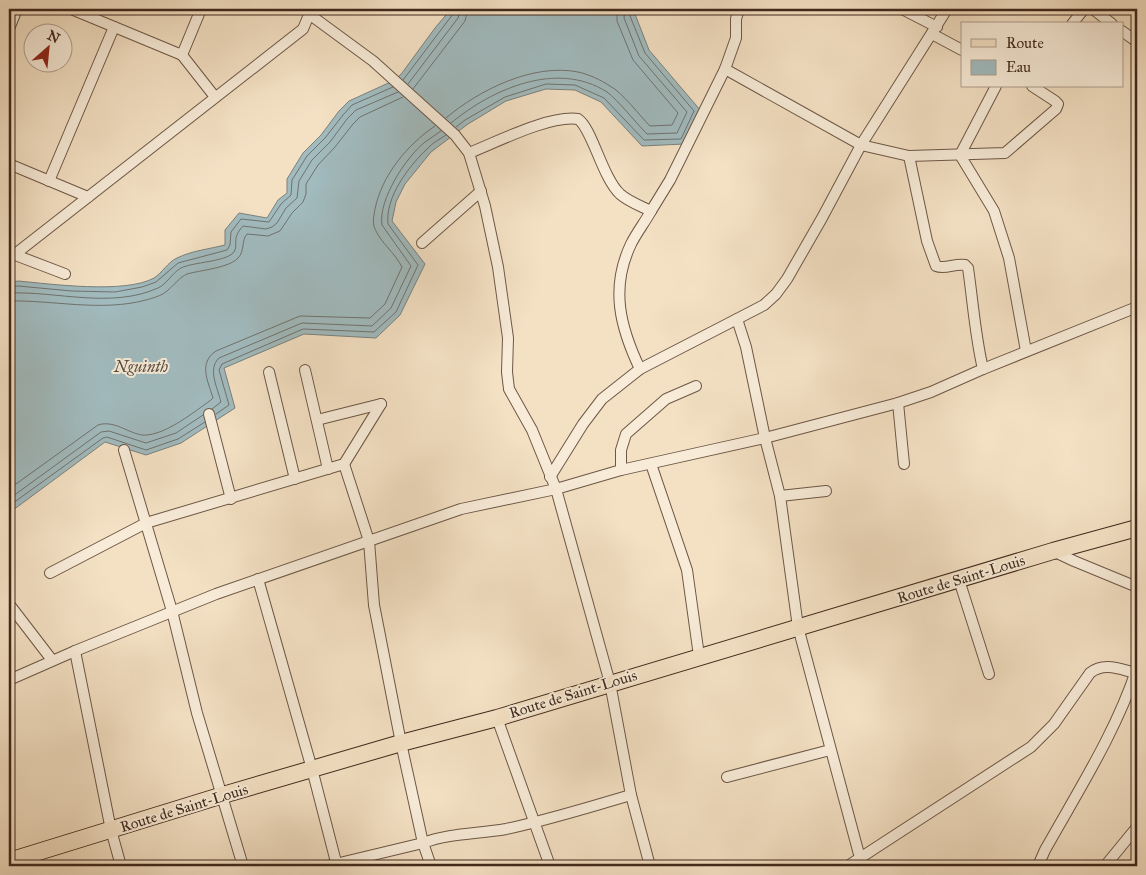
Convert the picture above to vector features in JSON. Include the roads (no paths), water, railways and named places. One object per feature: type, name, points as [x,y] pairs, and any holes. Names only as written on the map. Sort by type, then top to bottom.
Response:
[{"type":"main road","name":"Route de Saint-Louis","points":[[9,861],[223,795],[401,743],[497,718],[699,656],[1137,528]]},
{"type":"street","points":[[9,29],[17,9]]},
{"type":"street","points":[[71,9],[182,55],[215,96]]},
{"type":"street","points":[[182,55],[201,9]]},
{"type":"street","points":[[640,369],[628,344],[620,315],[619,282],[623,264],[632,243],[670,180],[725,69],[736,38],[736,19],[739,9]]},
{"type":"street","points":[[902,9],[961,49]]},
{"type":"street","points":[[550,477],[593,409],[602,399],[640,369],[764,305],[776,294],[787,279],[822,218],[861,145],[935,31],[947,9]]},
{"type":"street","points":[[1074,22],[1084,9]]},
{"type":"street","points":[[1092,9],[1109,22]]},
{"type":"street","points":[[11,254],[88,197],[303,29],[311,12],[373,61],[455,135],[469,153],[498,267],[508,338],[507,372],[509,389],[532,430],[556,489],[610,683],[631,795],[650,866]]},
{"type":"street","points":[[49,181],[114,27]]},
{"type":"street","points":[[1124,32],[1137,42]]},
{"type":"street","points":[[725,69],[861,145],[909,156],[1005,153],[1056,109],[1058,104],[1035,88]]},
{"type":"street","points":[[960,154],[995,88]]},
{"type":"street","points":[[469,153],[536,126],[578,119],[585,126],[603,170],[620,194],[631,202],[651,211]]},
{"type":"street","points":[[960,154],[994,211],[1009,258],[1026,351]]},
{"type":"street","points":[[909,156],[927,240],[936,266],[940,268],[961,264],[968,268],[982,369]]},
{"type":"street","points":[[9,164],[88,197]]},
{"type":"street","points":[[422,243],[480,191]]},
{"type":"street","points":[[11,254],[65,274]]},
{"type":"street","points":[[9,680],[52,660],[172,611],[258,579],[461,510],[556,489],[621,470],[765,438],[898,403],[931,392],[1026,351],[1137,308]]},
{"type":"street","points":[[737,319],[746,348],[765,438],[780,496],[798,627],[861,862]]},
{"type":"street","points":[[305,370],[328,469]]},
{"type":"street","points":[[269,372],[295,479]]},
{"type":"street","points":[[621,470],[622,445],[629,431],[666,399],[696,386]]},
{"type":"street","points":[[898,403],[904,464]]},
{"type":"street","points":[[50,573],[146,523],[344,464],[381,404],[317,420]]},
{"type":"street","points":[[209,414],[231,499]]},
{"type":"street","points":[[124,450],[172,611],[198,713],[243,866]]},
{"type":"street","points":[[344,464],[369,541],[374,605],[401,743],[423,844],[430,866]]},
{"type":"street","points":[[651,464],[687,570],[699,656]]},
{"type":"street","points":[[780,496],[826,491]]},
{"type":"street","points":[[1053,551],[1137,587]]},
{"type":"street","points":[[258,579],[312,769],[333,865],[423,844],[437,838],[457,834],[495,831],[534,823],[631,795]]},
{"type":"street","points":[[958,580],[989,674]]},
{"type":"street","points":[[9,604],[52,660]]},
{"type":"street","points":[[75,651],[111,830],[121,866]]},
{"type":"street","points":[[848,866],[861,862],[1031,747],[1054,724],[1090,673],[1097,668],[1106,666],[1136,670],[1132,685],[1097,758],[1045,850],[1038,866]]},
{"type":"street","points":[[497,718],[550,866]]},
{"type":"street","points":[[727,777],[830,750]]},
{"type":"street","points":[[1105,866],[1137,827]]},
{"type":"water","name":"Nguinth","points":[[451,9],[640,9],[635,14],[649,50],[701,111],[684,144],[642,146],[601,102],[575,90],[546,89],[506,101],[468,124],[431,152],[405,184],[396,202],[392,221],[425,264],[400,315],[376,338],[304,334],[224,368],[235,408],[181,443],[146,455],[105,442],[9,513],[9,283],[18,281],[88,287],[125,286],[154,278],[177,258],[225,245],[225,230],[239,213],[267,218],[278,200],[287,193],[287,179],[303,153],[321,135],[339,111],[349,101],[395,80]]}]
